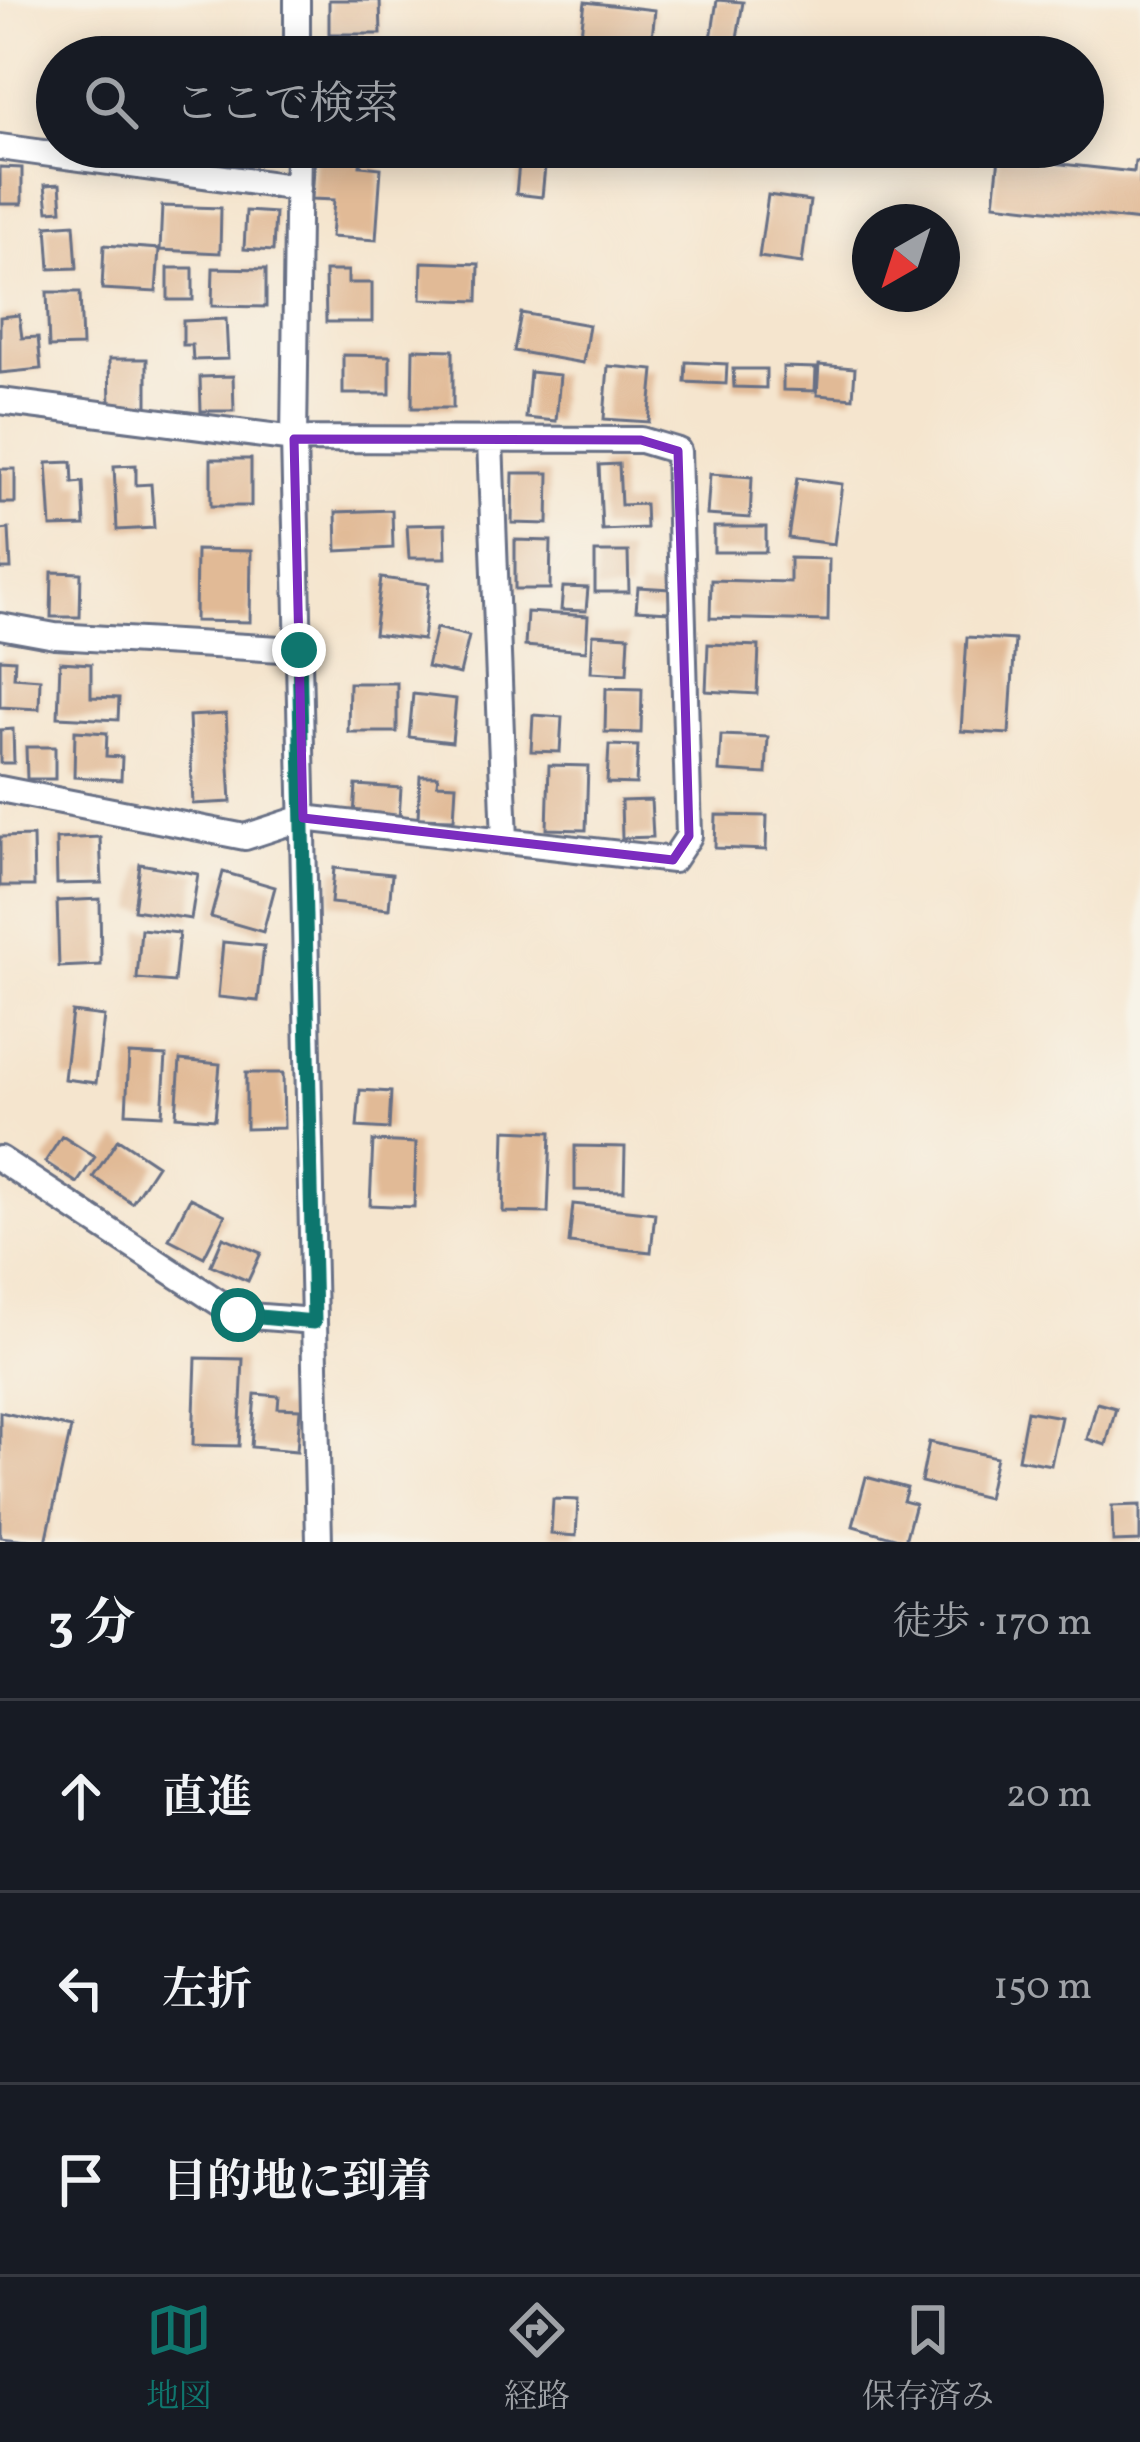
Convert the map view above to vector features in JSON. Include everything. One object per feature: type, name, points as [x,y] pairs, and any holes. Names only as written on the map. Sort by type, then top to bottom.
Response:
[{"type":"street","points":[[297,0],[297,36]]},
{"type":"street","points":[[0,147],[36,152]]},
{"type":"street","points":[[153,168],[298,188]]},
{"type":"street","points":[[298,168],[294,440],[320,1542]]},
{"type":"street","points":[[0,401],[294,440],[641,440],[678,451],[689,836],[673,860],[303,818],[245,837],[0,789]]},
{"type":"street","points":[[490,440],[505,842]]},
{"type":"street","points":[[0,626],[55,636],[299,650]]},
{"type":"street","points":[[0,1159],[238,1315],[314,1322]]},
{"type":"highlighted area","points":[[294,439],[641,440],[678,451],[689,836],[673,860],[303,818]]},
{"type":"building","points":[[329,0],[380,0],[381,34],[329,34]]},
{"type":"building","points":[[717,0],[743,2],[737,36],[711,36]]},
{"type":"building","points":[[585,2],[655,10],[652,36],[581,36]]},
{"type":"building","points":[[1135,161],[1140,161],[1140,221],[994,204],[998,168],[1134,172]]},
{"type":"building","points":[[0,167],[22,168],[22,204],[0,204]]},
{"type":"building","points":[[314,168],[381,168],[376,240],[331,237],[334,200],[312,199]]},
{"type":"building","points":[[519,168],[545,168],[542,197],[516,194]]},
{"type":"building","points":[[60,184],[62,210],[48,211],[45,185]]},
{"type":"building","points":[[768,195],[810,201],[802,263],[759,257]]},
{"type":"building","points":[[162,206],[221,208],[220,253],[160,250]]},
{"type":"building","points":[[246,211],[275,213],[273,251],[244,249]]},
{"type":"building","points":[[74,224],[77,268],[50,269],[47,226]]},
{"type":"building","points":[[104,245],[159,249],[156,292],[102,289]]},
{"type":"building","points":[[422,262],[479,264],[478,301],[421,299]]},
{"type":"building","points":[[168,268],[193,268],[193,300],[168,300]]},
{"type":"building","points":[[213,268],[266,269],[266,307],[212,306]]},
{"type":"building","points":[[325,271],[348,271],[348,283],[372,283],[372,322],[326,322]]},
{"type":"building","points":[[47,292],[80,292],[82,346],[49,347]]},
{"type":"building","points":[[521,313],[589,325],[583,363],[514,351]]},
{"type":"building","points":[[19,315],[22,338],[38,337],[41,369],[0,373],[0,317]]},
{"type":"building","points":[[226,319],[228,359],[193,360],[192,345],[183,345],[183,321]]},
{"type":"building","points":[[413,349],[453,350],[453,408],[412,408]]},
{"type":"building","points":[[343,355],[390,356],[390,394],[343,394]]},
{"type":"building","points":[[109,359],[147,359],[147,408],[110,408]]},
{"type":"building","points":[[686,362],[727,364],[726,384],[685,382]]},
{"type":"building","points":[[819,365],[855,368],[853,398],[817,395]]},
{"type":"building","points":[[608,366],[654,370],[649,422],[604,419]]},
{"type":"building","points":[[783,367],[816,368],[815,391],[783,390]]},
{"type":"building","points":[[733,369],[766,369],[766,388],[734,387]]},
{"type":"building","points":[[530,372],[560,375],[556,421],[526,418]]},
{"type":"building","points":[[233,376],[234,411],[201,411],[200,377]]},
{"type":"building","points":[[211,459],[251,459],[251,506],[211,506]]},
{"type":"building","points":[[72,462],[73,483],[83,482],[85,526],[51,527],[47,463]]},
{"type":"building","points":[[619,464],[621,505],[645,504],[646,528],[602,530],[599,465]]},
{"type":"building","points":[[136,465],[136,485],[151,484],[154,528],[117,530],[114,466]]},
{"type":"building","points":[[0,469],[15,469],[15,503],[0,503]]},
{"type":"building","points":[[513,473],[549,473],[548,524],[512,523]]},
{"type":"building","points":[[710,474],[752,477],[750,518],[707,515]]},
{"type":"building","points":[[797,478],[842,484],[834,544],[788,538]]},
{"type":"building","points":[[392,510],[393,548],[337,551],[336,512]]},
{"type":"building","points":[[445,524],[446,558],[409,558],[407,525]]},
{"type":"building","points":[[714,527],[766,527],[766,552],[714,552]]},
{"type":"building","points":[[9,529],[11,569],[0,569],[0,530]]},
{"type":"building","points":[[515,540],[551,541],[550,589],[515,589]]},
{"type":"building","points":[[196,550],[251,551],[250,622],[195,621]]},
{"type":"building","points":[[595,552],[628,552],[629,592],[595,592]]},
{"type":"building","points":[[790,558],[829,559],[828,621],[710,618],[711,580],[790,582]]},
{"type":"building","points":[[52,572],[81,573],[80,617],[51,617]]},
{"type":"building","points":[[381,578],[429,584],[423,640],[374,634]]},
{"type":"building","points":[[563,587],[588,588],[586,611],[561,610]]},
{"type":"building","points":[[638,587],[670,589],[669,612],[636,610]]},
{"type":"building","points":[[527,612],[588,616],[586,651],[525,646]]},
{"type":"building","points":[[436,628],[469,636],[460,674],[427,667]]},
{"type":"building","points":[[593,634],[629,636],[627,674],[591,672]]},
{"type":"building","points":[[967,637],[1015,640],[1009,734],[961,731]]},
{"type":"building","points":[[708,644],[759,646],[757,694],[706,691]]},
{"type":"building","points":[[0,659],[15,660],[14,677],[40,679],[39,709],[0,707]]},
{"type":"building","points":[[60,662],[91,664],[91,697],[119,698],[118,720],[58,717]]},
{"type":"building","points":[[349,683],[397,683],[397,732],[348,732]]},
{"type":"building","points":[[606,688],[642,689],[641,733],[605,732]]},
{"type":"building","points":[[413,694],[456,699],[452,742],[409,737]]},
{"type":"building","points":[[226,714],[231,802],[193,804],[189,716]]},
{"type":"building","points":[[533,715],[562,717],[560,752],[531,751]]},
{"type":"building","points":[[13,729],[14,763],[0,763],[0,730]]},
{"type":"building","points":[[75,731],[107,733],[106,756],[122,757],[121,780],[74,777]]},
{"type":"building","points":[[721,735],[768,737],[766,774],[719,771]]},
{"type":"building","points":[[609,745],[638,746],[636,784],[607,783]]},
{"type":"building","points":[[26,747],[55,747],[55,779],[27,779]]},
{"type":"building","points":[[549,765],[588,766],[586,830],[547,829]]},
{"type":"building","points":[[420,776],[438,776],[437,784],[456,785],[454,819],[418,818]]},
{"type":"building","points":[[356,785],[401,788],[399,819],[354,816]]},
{"type":"building","points":[[651,800],[653,837],[622,838],[621,801]]},
{"type":"building","points":[[716,815],[767,816],[766,850],[715,848]]},
{"type":"building","points":[[33,836],[34,886],[0,886],[0,837]]},
{"type":"building","points":[[100,837],[102,883],[57,884],[56,839]]},
{"type":"building","points":[[140,864],[198,874],[191,919],[134,910]]},
{"type":"building","points":[[334,868],[392,874],[389,909],[331,903]]},
{"type":"building","points":[[223,872],[275,887],[263,932],[211,917]]},
{"type":"building","points":[[100,899],[101,965],[59,967],[57,901]]},
{"type":"building","points":[[141,929],[179,933],[174,982],[137,979]]},
{"type":"building","points":[[223,942],[264,946],[258,1001],[218,997]]},
{"type":"building","points":[[72,1012],[104,1016],[96,1083],[64,1079]]},
{"type":"building","points":[[129,1054],[166,1056],[162,1115],[126,1113]]},
{"type":"building","points":[[180,1060],[220,1064],[215,1119],[176,1116]]},
{"type":"building","points":[[246,1073],[283,1073],[284,1128],[246,1129]]},
{"type":"building","points":[[360,1090],[391,1092],[389,1129],[357,1127]]},
{"type":"building","points":[[505,1130],[551,1132],[548,1213],[503,1212]]},
{"type":"building","points":[[62,1136],[95,1157],[77,1183],[45,1162]]},
{"type":"building","points":[[118,1139],[157,1165],[132,1203],[93,1177]]},
{"type":"building","points":[[373,1141],[416,1143],[414,1207],[370,1205]]},
{"type":"building","points":[[575,1146],[625,1147],[624,1191],[575,1190]]},
{"type":"building","points":[[190,1198],[225,1215],[204,1257],[169,1239]]},
{"type":"building","points":[[573,1204],[655,1213],[651,1252],[569,1243]]},
{"type":"building","points":[[223,1237],[261,1253],[248,1281],[211,1265]]},
{"type":"building","points":[[196,1358],[243,1359],[239,1446],[193,1445]]},
{"type":"building","points":[[255,1394],[279,1396],[278,1408],[300,1409],[297,1451],[251,1447]]},
{"type":"building","points":[[1097,1403],[1116,1408],[1106,1445],[1087,1439]]},
{"type":"building","points":[[1027,1411],[1061,1417],[1051,1465],[1018,1459]]},
{"type":"building","points":[[0,1412],[71,1428],[46,1542],[0,1537]]},
{"type":"building","points":[[929,1442],[996,1457],[987,1498],[921,1482]]},
{"type":"building","points":[[866,1477],[907,1488],[903,1501],[915,1504],[905,1541],[853,1526]]},
{"type":"building","points":[[553,1499],[578,1500],[576,1536],[551,1534]]},
{"type":"building","points":[[1140,1505],[1140,1541],[1113,1542],[1112,1506]]},
{"type":"route","points":[[238,1315],[314,1322],[299,650]]}]
